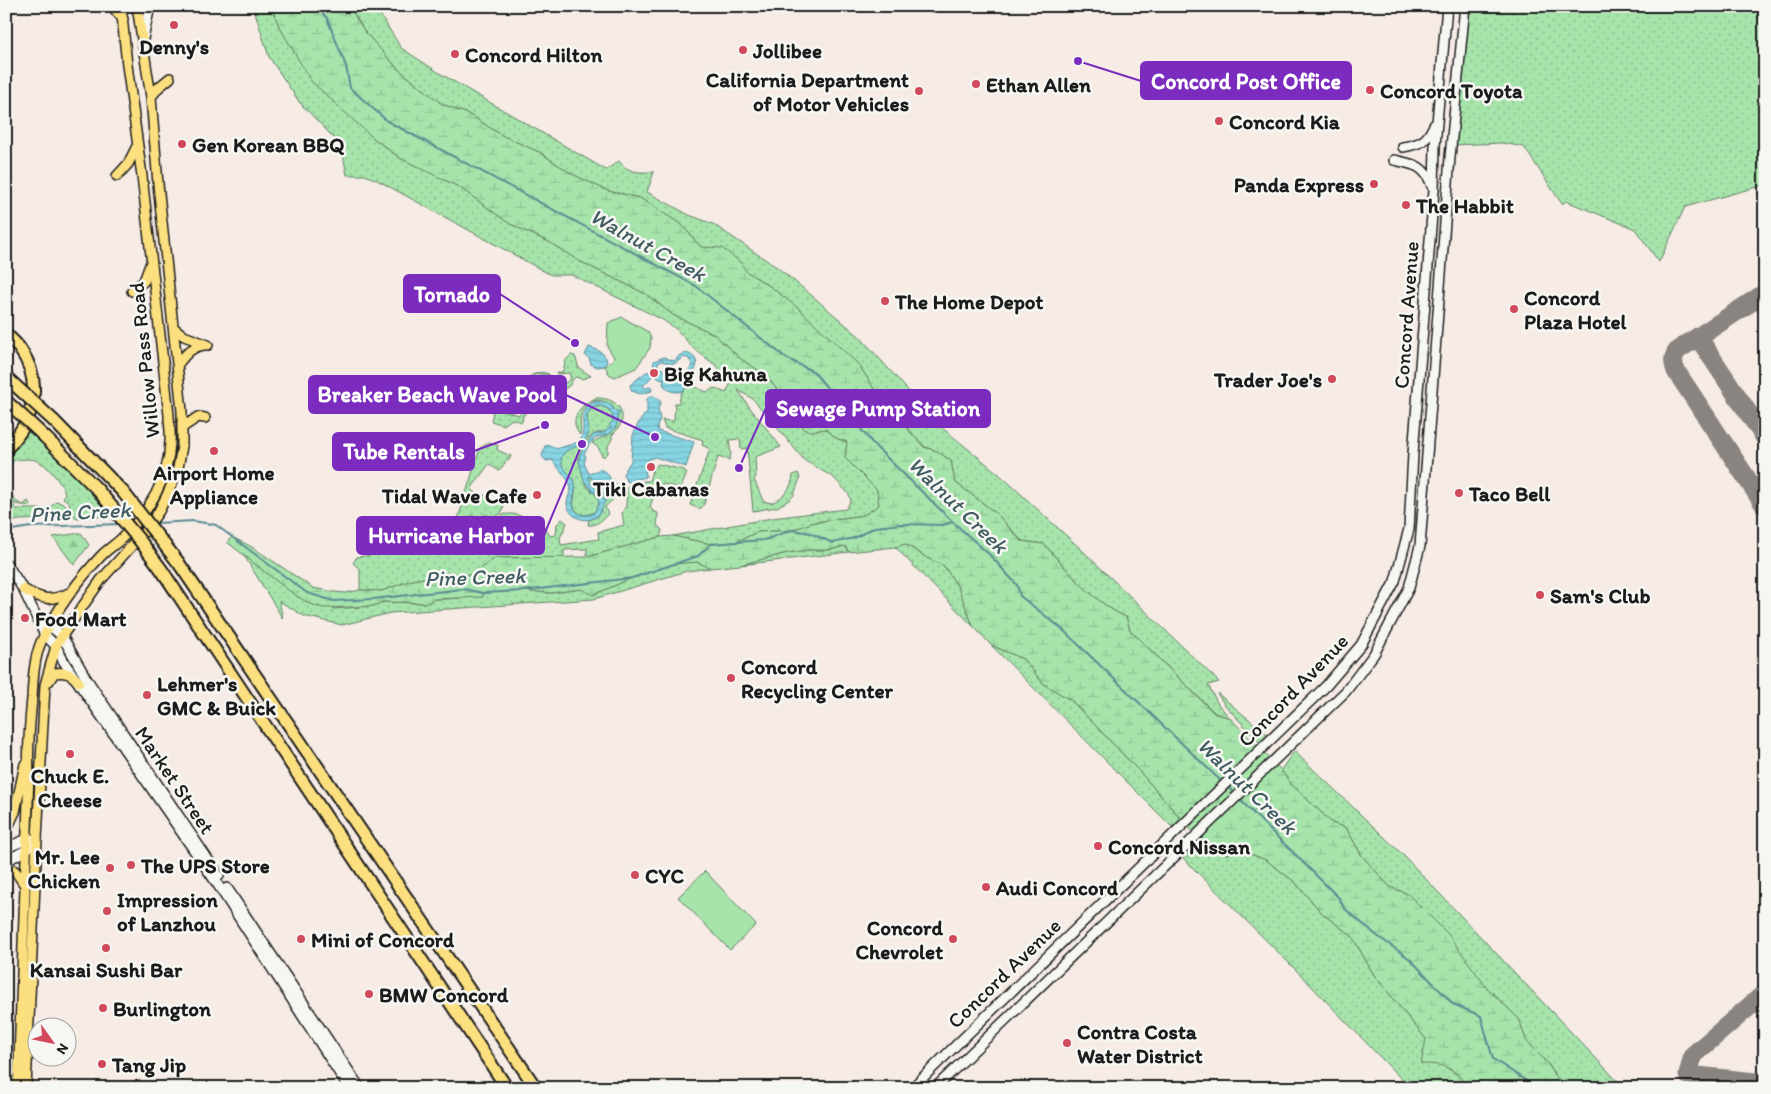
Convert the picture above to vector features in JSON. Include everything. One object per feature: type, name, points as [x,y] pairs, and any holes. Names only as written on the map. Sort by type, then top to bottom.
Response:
[{"type":"highway","points":[[6,334],[20,348],[28,363],[33,379],[33,394],[32,411],[24,429],[6,449]]},
{"type":"highway","points":[[6,377],[54,421],[123,492],[178,562],[536,1088]]},
{"type":"highway","points":[[6,401],[97,489],[141,542],[507,1088]]},
{"type":"main road","points":[[112,6],[123,20]]},
{"type":"main road","name":"Willow Pass Road","points":[[18,1088],[29,773],[28,749],[34,667],[45,635],[87,571],[147,510],[158,490],[166,467],[170,443],[169,416],[152,262],[126,65],[121,6]]},
{"type":"main road","name":"Willow Pass Road","points":[[26,1088],[45,685],[56,646],[62,636],[101,580],[154,519],[169,491],[178,468],[182,446],[183,427],[178,364],[158,184],[152,97],[138,6]]},
{"type":"main road","points":[[143,39],[150,6]]},
{"type":"main road","name":"Concord Avenue","points":[[912,1088],[1326,686],[1361,645],[1395,581],[1410,529],[1413,454],[1447,6]]},
{"type":"main road","name":"Concord Avenue","points":[[935,1088],[1346,691],[1374,654],[1409,588],[1420,546],[1450,157],[1465,6]]},
{"type":"main road","points":[[152,97],[159,87],[170,78]]},
{"type":"main road","points":[[1403,147],[1420,144],[1430,134],[1437,118]]},
{"type":"main road","points":[[117,176],[132,158],[137,146]]},
{"type":"main road","points":[[1394,160],[1415,164],[1422,169],[1434,190]]},
{"type":"main road","points":[[132,291],[144,281],[152,262]]},
{"type":"main road","points":[[174,328],[184,336],[208,345],[198,346],[188,351],[178,364]]},
{"type":"main road","points":[[183,427],[198,417],[205,418]]},
{"type":"main road","name":"Market Street","points":[[6,563],[23,590],[45,635],[56,646],[64,662],[218,885],[348,1088]]},
{"type":"main road","points":[[23,590],[45,599],[62,596],[73,591]]},
{"type":"main road","name":"Market Street","points":[[40,624],[50,626],[62,636],[86,678],[360,1088]]},
{"type":"main road","points":[[45,685],[54,673],[62,672],[71,674],[79,682]]},
{"type":"main road","points":[[105,720],[114,726],[123,739],[128,740],[128,748],[139,765],[141,773]]},
{"type":"main road","points":[[6,831],[15,812],[28,749]]},
{"type":"main road","points":[[24,884],[16,872],[6,863],[26,845],[37,839]]},
{"type":"main road","points":[[6,848],[26,845]]},
{"type":"main road","points":[[22,957],[28,959],[30,994]]},
{"type":"main road","points":[[921,1088],[928,1072]]},
{"type":"green space","points":[[253,6],[271,6],[279,26],[373,138],[400,158],[459,187],[510,224],[549,242],[579,261],[646,294],[673,315],[714,334],[741,359],[764,374],[782,395],[801,409],[811,431],[826,429],[836,438],[847,442],[845,458],[877,490],[879,505],[864,515],[815,522],[792,530],[758,532],[735,542],[711,544],[673,536],[772,518],[846,509],[851,500],[848,493],[833,477],[805,461],[753,399],[738,390],[781,447],[755,457],[756,477],[754,479],[763,501],[771,503],[780,498],[789,488],[793,475],[798,473],[800,478],[794,495],[777,507],[753,511],[747,448],[741,449],[740,439],[729,440],[731,454],[729,460],[718,457],[704,504],[700,509],[690,505],[710,449],[702,445],[703,440],[665,428],[662,420],[674,421],[675,403],[679,403],[682,391],[685,388],[692,387],[707,392],[714,388],[726,393],[731,383],[718,367],[694,349],[676,329],[663,320],[572,275],[551,275],[377,180],[365,175],[347,175],[342,150],[335,139],[300,103],[269,57]]},
{"type":"green space","points":[[271,6],[349,6],[365,32],[398,69],[442,104],[468,114],[503,136],[539,152],[572,174],[608,191],[640,198],[682,225],[701,247],[722,248],[739,261],[747,272],[771,287],[798,308],[859,365],[881,400],[924,447],[937,451],[951,461],[955,482],[997,514],[1021,541],[1044,544],[1092,595],[1126,617],[1130,630],[1214,713],[1230,718],[1281,770],[1291,784],[1332,823],[1346,828],[1362,856],[1390,887],[1408,894],[1448,934],[1487,988],[1519,1019],[1526,1040],[1548,1064],[1556,1078],[1570,1088],[1468,1088],[1458,1075],[1448,1068],[1421,1064],[1426,1039],[1374,975],[1352,936],[1323,914],[1295,882],[1266,860],[1243,851],[1226,854],[1201,841],[1139,771],[1072,701],[1044,684],[1023,659],[991,645],[973,626],[958,587],[944,566],[927,558],[906,544],[849,552],[845,546],[829,550],[808,550],[787,553],[740,565],[710,568],[697,562],[675,564],[632,578],[593,595],[581,589],[551,593],[522,591],[483,593],[483,597],[433,599],[428,603],[383,602],[373,606],[323,608],[308,603],[288,590],[227,542],[232,537],[252,547],[313,588],[346,593],[360,590],[382,591],[409,581],[448,573],[472,575],[495,558],[587,557],[660,537],[673,536],[711,544],[735,542],[758,532],[792,530],[815,522],[864,515],[879,505],[877,490],[845,458],[847,442],[836,438],[826,429],[811,431],[803,429],[801,409],[782,395],[764,374],[741,359],[714,334],[673,315],[646,294],[579,261],[549,242],[510,224],[459,187],[400,158],[373,138],[311,81],[279,26]]},
{"type":"green space","points":[[349,6],[375,6],[401,48],[441,74],[606,170],[619,161],[631,170],[654,172],[647,192],[689,215],[713,224],[778,268],[860,337],[941,427],[999,474],[1083,551],[1219,682],[1208,685],[1218,704],[1230,718],[1215,713],[1130,630],[1126,617],[1092,595],[1044,544],[1022,541],[997,514],[955,482],[951,461],[937,451],[925,447],[881,400],[859,365],[771,287],[747,272],[739,261],[701,247],[682,225],[640,198],[608,191],[572,174],[539,152],[503,136],[468,114],[442,104],[398,69],[365,32]]},
{"type":"green space","points":[[1465,6],[1765,6],[1764,185],[1685,207],[1659,262],[1635,229],[1566,201],[1562,204],[1524,147],[1502,143],[1452,145]]},
{"type":"green space","points":[[622,317],[648,332],[651,338],[650,348],[636,368],[615,377],[609,374],[605,366],[614,357],[607,346],[608,323]]},
{"type":"green space","points":[[571,355],[575,356],[579,368],[591,376],[582,379],[574,378],[570,385],[558,394],[560,403],[556,397],[555,389],[550,389],[535,396],[537,400],[531,403],[523,415],[522,422],[512,419],[504,425],[491,421],[493,412],[488,410],[494,392],[498,393],[493,407],[519,415],[521,411],[515,400],[517,387],[537,373],[541,372],[550,375],[536,374],[519,389],[517,399],[523,408],[527,398],[549,388],[559,387],[571,379],[569,373],[556,374],[563,371],[566,360]]},
{"type":"green space","points":[[596,398],[611,401],[617,405],[622,416],[618,428],[612,435],[608,446],[608,453],[605,456],[602,456],[598,447],[592,443],[609,434],[614,429],[617,421],[613,407],[602,400],[595,400],[583,409],[580,419],[580,435],[575,423],[575,418],[581,408]]},
{"type":"green space","points":[[599,406],[609,410],[613,420],[608,430],[590,437],[581,452],[579,460],[584,481],[596,495],[599,503],[594,513],[584,515],[575,510],[574,483],[562,466],[561,459],[566,451],[583,441],[586,437],[588,433],[587,414],[592,408]]},
{"type":"green space","points":[[27,420],[120,516],[76,518],[74,515],[68,518],[19,520],[6,523],[6,483],[15,501],[23,505],[15,504],[10,498],[16,509],[48,509],[57,501],[70,508],[69,502],[63,498],[65,492],[60,483],[53,473],[40,462],[30,459],[14,460],[6,472],[6,449]]},
{"type":"green space","points":[[488,443],[498,445],[497,450],[511,456],[499,471],[489,464],[471,489],[480,496],[482,494],[504,505],[501,514],[490,519],[487,514],[476,520],[473,515],[463,520],[477,545],[488,539],[491,544],[502,538],[505,544],[515,539],[502,515],[507,514],[522,516],[540,525],[519,525],[543,548],[544,526],[550,536],[556,535],[557,524],[562,519],[567,523],[560,538],[561,545],[599,539],[598,532],[624,525],[622,513],[626,506],[627,488],[629,485],[632,493],[645,490],[643,481],[649,481],[653,468],[658,464],[684,470],[687,473],[681,488],[663,484],[656,487],[650,507],[654,512],[658,513],[657,525],[662,530],[660,537],[587,557],[587,549],[564,550],[564,558],[495,558],[472,575],[447,573],[409,581],[382,591],[360,590],[360,569],[353,563],[357,557],[437,546],[447,552],[474,548],[457,522],[480,448]]},
{"type":"green space","points":[[587,476],[591,477],[605,496],[612,497],[616,494],[616,486],[611,483],[612,480],[615,481],[616,485],[618,484],[619,488],[615,497],[605,507],[608,514],[594,525],[588,525],[589,520],[598,516],[604,500],[603,496],[590,483]]},
{"type":"green space","points":[[28,501],[31,506],[23,505]]},
{"type":"green space","points":[[519,525],[544,526],[544,548],[518,548]]},
{"type":"green space","points":[[81,533],[89,545],[74,565],[53,537]]},
{"type":"green space","points":[[905,544],[944,566],[958,587],[973,626],[895,547]]},
{"type":"green space","points":[[845,546],[849,552],[740,565],[787,553],[829,550]]},
{"type":"green space","points":[[243,554],[288,590],[334,609],[373,606],[383,602],[428,603],[433,599],[483,596],[483,593],[522,591],[551,593],[582,589],[593,595],[644,574],[685,562],[696,562],[710,568],[687,571],[594,599],[390,613],[342,625],[304,616],[279,601],[283,619]]},
{"type":"green space","points":[[991,645],[1023,659],[1044,684],[1072,701],[1139,771],[1181,819],[1172,827]]},
{"type":"green space","points":[[1217,693],[1268,735],[1259,742],[1224,704]]},
{"type":"green space","points":[[1294,751],[1403,855],[1624,1088],[1570,1088],[1557,1078],[1548,1064],[1526,1040],[1519,1019],[1487,988],[1408,894],[1390,887],[1362,856],[1346,828],[1332,823],[1291,784],[1281,770]]},
{"type":"green space","points":[[1201,841],[1226,854],[1243,851],[1266,860],[1295,882],[1323,914],[1352,936],[1374,975],[1426,1039],[1441,1064],[1459,1076],[1468,1088],[1410,1088],[1296,970],[1183,858]]},
{"type":"green space","points":[[705,871],[756,925],[730,950],[678,897]]},
{"type":"water","points":[[589,347],[604,355],[607,361],[605,366],[597,367],[591,364],[589,358],[585,355]]},
{"type":"water","points":[[685,353],[691,355],[696,359],[697,364],[695,370],[687,376],[687,385],[684,390],[672,392],[663,384],[664,378],[659,379],[654,374],[643,386],[645,388],[651,387],[652,391],[640,394],[632,391],[630,385],[646,372],[653,370],[654,361],[664,357],[674,361]],"holes":[[[683,357],[688,358],[693,365],[682,378],[679,369],[676,370],[675,368],[667,373],[663,369],[657,368],[658,363],[662,361],[673,364]]]},
{"type":"water","points":[[650,396],[654,396],[661,402],[658,409],[660,419],[657,426],[658,431],[694,442],[686,467],[655,457],[649,459],[645,464],[646,477],[628,482],[623,474],[631,461],[633,435],[639,422],[647,412],[647,399]]},
{"type":"water","points":[[597,401],[609,404],[616,411],[619,411],[620,414],[617,415],[616,426],[613,431],[594,439],[584,455],[586,456],[584,463],[589,474],[600,469],[607,473],[617,490],[612,497],[607,498],[591,477],[588,476],[591,483],[606,501],[596,517],[587,520],[574,516],[568,509],[567,500],[571,488],[568,480],[552,460],[546,461],[542,456],[545,446],[550,445],[556,449],[579,442],[583,430],[583,413],[590,404]],"holes":[[[601,406],[611,412],[613,421],[609,425],[611,427],[605,432],[593,435],[580,453],[579,461],[584,481],[592,490],[591,492],[596,493],[599,503],[594,513],[584,515],[578,513],[574,508],[575,484],[563,466],[561,459],[566,451],[584,441],[589,430],[587,414],[592,408]]]},
{"type":"waterway","name":"Walnut Creek","points":[[316,6],[327,18],[346,66],[350,88],[387,121],[696,286],[786,358],[814,372],[874,445],[991,556],[1017,585],[1020,596],[1061,628],[1222,782]]},
{"type":"waterway","name":"Pine Creek","points":[[156,523],[194,521],[216,525],[307,593],[334,601],[373,599],[463,589],[483,593],[522,591],[632,578],[698,556],[711,544],[764,540],[792,530],[810,533],[833,543],[854,538],[875,527],[901,524],[943,525],[953,522]]},
{"type":"waterway","name":"Pine Creek","points":[[6,531],[31,527],[121,524]]},
{"type":"waterway","name":"Walnut Creek","points":[[1228,787],[1235,795]]},
{"type":"waterway","name":"Walnut Creek","points":[[1238,798],[1339,898],[1344,908],[1376,935],[1410,959],[1453,1004],[1481,1016],[1493,1059],[1537,1088]]},
{"type":"taxiway","points":[[1765,293],[1678,350],[1674,360],[1676,371],[1765,506]]},
{"type":"taxiway","points":[[1698,337],[1765,438]]},
{"type":"taxiway","points":[[1765,993],[1693,1055],[1688,1075],[1765,1083]]},
{"type":"place","name":"Denny's","points":[[174,25]]},
{"type":"place","name":"Jollibee","points":[[743,50]]},
{"type":"place","name":"Concord Hilton","points":[[455,54]]},
{"type":"place","name":"Concord Post Office","points":[[1078,61]]},
{"type":"place","name":"Ethan Allen","points":[[976,84]]},
{"type":"place","name":"Concord Toyota","points":[[1370,90]]},
{"type":"place","name":"California Department of Motor Vehicles","points":[[919,91]]},
{"type":"place","name":"Concord Kia","points":[[1219,121]]},
{"type":"place","name":"Gen Korean BBQ","points":[[182,144]]},
{"type":"place","name":"Panda Express","points":[[1374,184]]},
{"type":"place","name":"The Habbit","points":[[1406,205]]},
{"type":"place","name":"The Home Depot","points":[[885,301]]},
{"type":"place","name":"Concord Plaza Hotel","points":[[1514,309]]},
{"type":"place","name":"Tornado","points":[[575,343]]},
{"type":"place","name":"Big Kahuna","points":[[654,373]]},
{"type":"place","name":"Trader Joe's","points":[[1332,379]]},
{"type":"place","name":"Tube Rentals","points":[[545,425]]},
{"type":"place","name":"Breaker Beach Wave Pool","points":[[655,437]]},
{"type":"place","name":"Hurricane Harbor","points":[[582,444]]},
{"type":"place","name":"Airport Home Appliance","points":[[214,451]]},
{"type":"place","name":"Tiki Cabanas","points":[[651,467]]},
{"type":"place","name":"Sewage Pump Station","points":[[739,468]]},
{"type":"place","name":"Taco Bell","points":[[1459,493]]},
{"type":"place","name":"Tidal Wave Cafe","points":[[537,495]]},
{"type":"place","name":"Sam's Club","points":[[1540,595]]},
{"type":"place","name":"Food Mart","points":[[25,618]]},
{"type":"place","name":"Concord Recycling Center","points":[[731,678]]},
{"type":"place","name":"Lehmer's GMC & Buick","points":[[147,695]]},
{"type":"place","name":"Chuck E. Cheese","points":[[70,754]]},
{"type":"place","name":"Concord Nissan","points":[[1098,846]]},
{"type":"place","name":"The UPS Store","points":[[131,865]]},
{"type":"place","name":"Mr. Lee Chicken","points":[[110,868]]},
{"type":"place","name":"CYC","points":[[635,875]]},
{"type":"place","name":"Audi Concord","points":[[986,887]]},
{"type":"place","name":"Impression of Lanzhou","points":[[107,911]]},
{"type":"place","name":"Mini of Concord","points":[[301,939]]},
{"type":"place","name":"Concord Chevrolet","points":[[953,939]]},
{"type":"place","name":"Kansai Sushi Bar","points":[[106,948]]},
{"type":"place","name":"BMW Concord","points":[[369,994]]},
{"type":"place","name":"Burlington","points":[[103,1008]]},
{"type":"place","name":"Contra Costa Water District","points":[[1067,1043]]},
{"type":"place","name":"Tang Jip","points":[[102,1064]]}]
